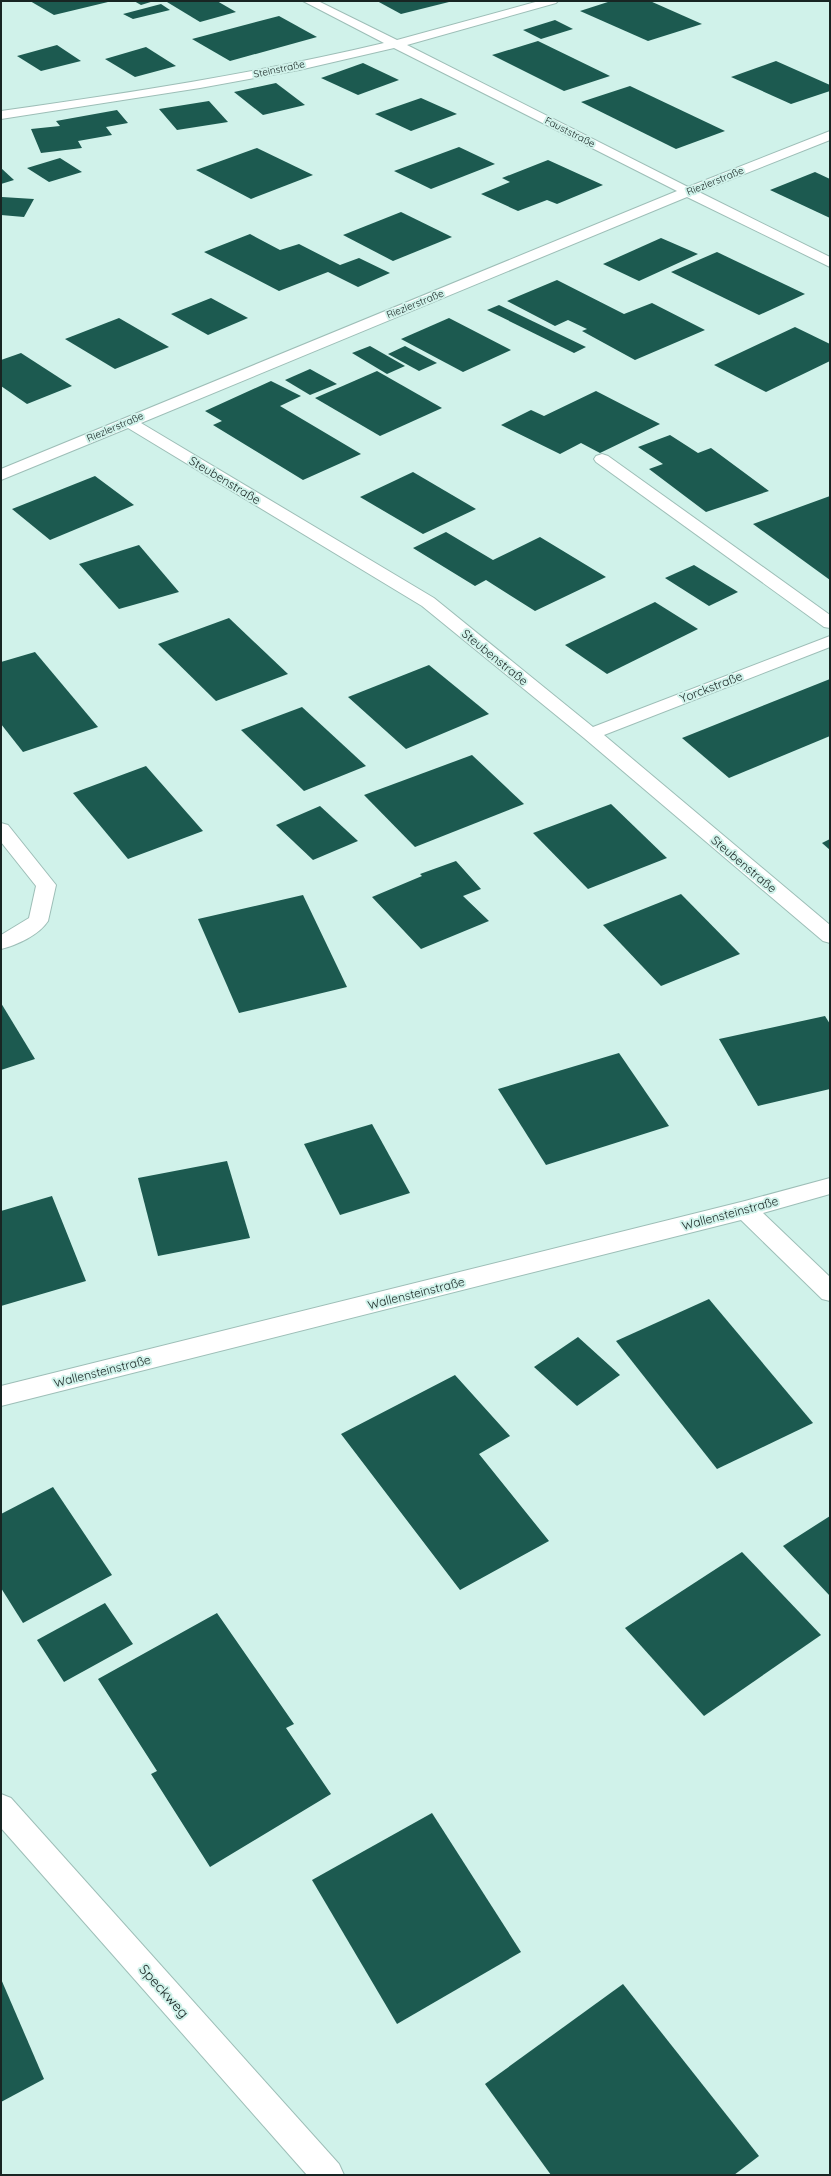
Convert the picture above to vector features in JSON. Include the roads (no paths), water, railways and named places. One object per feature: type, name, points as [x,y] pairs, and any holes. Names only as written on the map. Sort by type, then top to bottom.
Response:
[{"type":"street","name":"Fauststraße","points":[[309,1],[830,262]]},
{"type":"street","name":"Steinstraße","points":[[1,115],[95,102],[253,75],[396,45],[552,1]]},
{"type":"street","name":"Riezlerstraße","points":[[1,475],[689,191],[830,135]]},
{"type":"street","name":"Steubenstraße","points":[[128,422],[428,602],[591,734],[830,936]]},
{"type":"street","points":[[602,460],[830,623]]},
{"type":"street","name":"Yorckstraße","points":[[591,734],[830,641]]},
{"type":"street","points":[[1,829],[46,885],[38,921],[10,939],[1,942]]},
{"type":"street","name":"Wallensteinstraße","points":[[1,1396],[745,1210],[830,1186]]},
{"type":"street","points":[[745,1210],[830,1292]]},
{"type":"street","name":"Speckweg","points":[[1,1807],[328,2175]]}]
